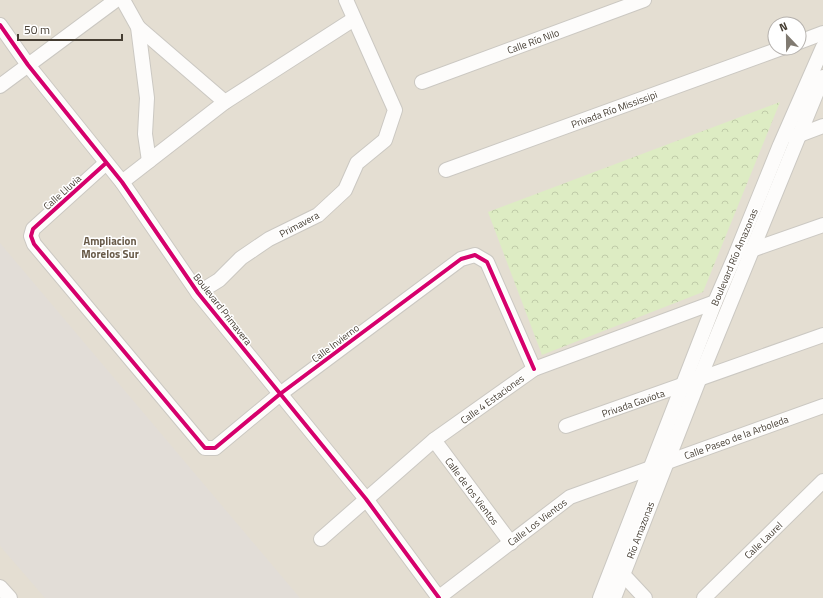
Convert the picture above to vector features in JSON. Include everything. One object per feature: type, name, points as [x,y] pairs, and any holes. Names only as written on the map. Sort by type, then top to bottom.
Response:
[{"type":"street","points":[[0,86],[116,0]]},
{"type":"street","points":[[123,0],[138,27],[225,102]]},
{"type":"street","points":[[122,182],[225,102],[354,19],[346,0]]},
{"type":"street","name":"Calle Río Nilo","points":[[422,82],[644,0]]},
{"type":"street","name":"Primavera","points":[[198,293],[218,280],[241,258],[269,239],[318,215],[345,190],[357,163],[385,140],[395,110],[354,19]]},
{"type":"street","name":"Boulevard Primavera","points":[[0,25],[28,65],[122,182],[198,293],[366,499],[439,598]]},
{"type":"street","points":[[138,27],[147,98],[144,134],[149,161]]},
{"type":"street","points":[[807,39],[823,33]]},
{"type":"street","name":"Boulevard Río Amazonas","points":[[649,469],[715,302],[780,145],[823,47]]},
{"type":"street","name":"Privada Río Mississipi","points":[[446,170],[767,53]]},
{"type":"street","name":"Boulevard Río Amazonas","points":[[666,462],[823,77]]},
{"type":"street","points":[[780,145],[799,134],[823,126]]},
{"type":"street","name":"Calle Lluvia","points":[[106,163],[33,229],[31,236],[34,244],[203,446],[208,448]]},
{"type":"street","points":[[735,256],[823,225]]},
{"type":"street","name":"Calle Invierno","points":[[208,448],[214,448],[280,394],[461,259],[475,255],[487,262],[534,369]]},
{"type":"street","name":"Calle 4 Estaciones","points":[[321,539],[434,440],[534,369],[715,302]]},
{"type":"street","name":"Privada Gaviota","points":[[566,426],[823,335]]},
{"type":"street","name":"Calle Paseo de la Arboleda","points":[[649,469],[823,406]]},
{"type":"street","name":"Calle de los Vientos","points":[[434,440],[511,542]]},
{"type":"street","name":"Río Amazonas","points":[[600,598],[618,570],[666,462]]},
{"type":"street","name":"Río Amazonas","points":[[614,598],[618,570],[649,469]]},
{"type":"street","name":"Calle Los Vientos","points":[[439,598],[570,497],[649,469]]},
{"type":"street","name":"Calle Laurel","points":[[704,598],[823,482]]},
{"type":"street","points":[[618,570],[645,598]]},
{"type":"street","points":[[0,587],[10,598]]},
{"type":"shaded area","points":[[0,0],[823,0],[823,598],[0,598]]},
{"type":"shaded area","points":[[0,243],[300,598],[45,598],[0,546]]},
{"type":"green space","points":[[780,102],[703,292],[542,355],[488,212]]},
{"type":"cycle path","points":[[0,25],[28,65],[122,182],[198,293],[366,499],[439,598]]},
{"type":"cycle path","points":[[106,163],[33,229],[31,236],[34,244],[205,448],[215,448],[280,394],[461,259],[475,255],[487,262],[534,369]]},
{"type":"district","name":"Ampliacion Morelos Sur","points":[[110,247]]}]
